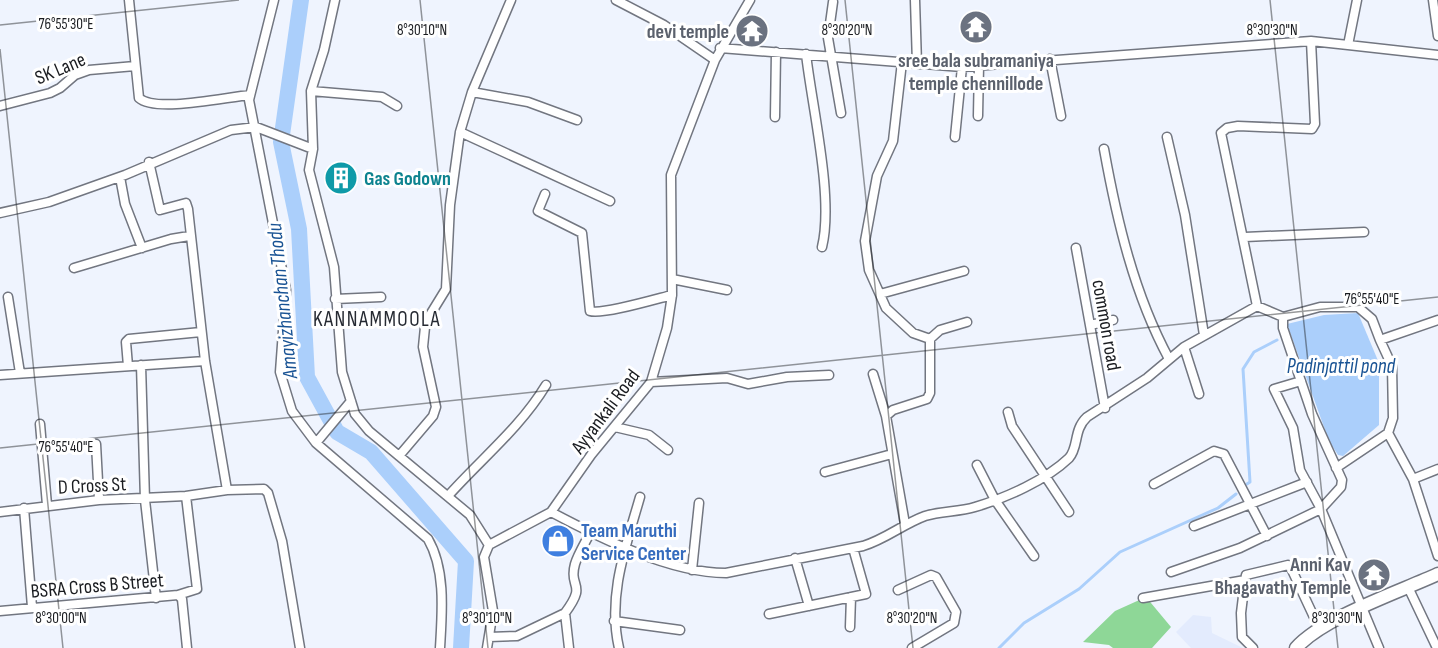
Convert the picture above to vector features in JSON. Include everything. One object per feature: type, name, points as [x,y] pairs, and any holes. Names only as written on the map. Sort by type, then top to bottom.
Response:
[{"type":"main road","points":[[1296,648],[1305,638],[1320,630],[1438,574]]},
{"type":"street","points":[[129,0],[139,98],[144,103],[162,105],[250,94]]},
{"type":"street","points":[[274,0],[250,94],[286,290],[280,372],[292,411],[316,444],[428,539],[435,552],[439,571],[440,648]]},
{"type":"street","points":[[335,0],[331,8],[324,50],[311,91],[313,148],[309,170],[334,267],[342,372],[355,414],[369,431],[470,515],[489,545],[484,556],[493,611],[488,648]]},
{"type":"street","points":[[399,456],[433,416],[436,407],[423,347],[425,327],[446,289],[450,205],[460,132],[472,92],[511,0]]},
{"type":"street","points":[[616,0],[664,25],[715,60]]},
{"type":"street","name":"Ayyankali Road","points":[[489,545],[551,512],[651,382],[667,328],[672,295],[671,175],[720,48],[750,0]]},
{"type":"street","points":[[915,0],[917,64]]},
{"type":"street","points":[[1348,45],[1357,0]]},
{"type":"street","points":[[1433,0],[1438,36]]},
{"type":"street","points":[[833,3],[828,38],[841,113]]},
{"type":"street","points":[[720,48],[962,67],[1311,41],[1438,55]]},
{"type":"street","points":[[1257,306],[1245,237],[1221,133],[1227,128],[1238,126],[1312,129],[1315,124],[1311,41]]},
{"type":"street","points":[[775,117],[776,52]]},
{"type":"street","points":[[806,54],[824,186],[827,228],[822,247]]},
{"type":"street","points":[[1050,59],[1061,116]]},
{"type":"street","points":[[902,62],[893,141],[877,176],[865,241],[869,270],[886,308],[913,333],[930,339]]},
{"type":"street","points":[[978,116],[979,65]]},
{"type":"street","name":"SK Lane","points":[[0,106],[50,93],[75,75],[88,70],[135,66]]},
{"type":"street","points":[[956,137],[962,67]]},
{"type":"street","points":[[311,91],[382,97],[397,106]]},
{"type":"street","points":[[472,92],[528,102],[577,120]]},
{"type":"street","points":[[0,213],[49,202],[120,177],[149,162],[231,130],[256,127],[313,148]]},
{"type":"street","points":[[460,132],[610,201]]},
{"type":"street","points":[[1167,137],[1185,215],[1204,335]]},
{"type":"street","points":[[1104,149],[1112,193],[1143,308],[1169,359]]},
{"type":"street","points":[[149,162],[160,210],[186,203],[189,215],[189,236],[205,361],[227,490]]},
{"type":"street","points":[[120,177],[125,204],[142,248]]},
{"type":"street","points":[[544,194],[538,211],[582,232],[590,311],[598,314],[626,304],[672,295]]},
{"type":"street","points":[[1245,237],[1364,232]]},
{"type":"street","points":[[74,268],[189,236]]},
{"type":"street","name":"common road","points":[[1076,248],[1104,408]]},
{"type":"street","points":[[880,294],[964,271]]},
{"type":"street","points":[[672,279],[727,290]]},
{"type":"street","points":[[8,297],[20,373]]},
{"type":"street","points":[[335,300],[381,297]]},
{"type":"street","points":[[551,512],[590,533],[626,548],[692,570],[726,573],[879,541],[905,524],[929,515],[974,507],[1019,492],[1071,456],[1080,424],[1094,412],[1104,408],[1147,378],[1184,347],[1257,306]]},
{"type":"street","points":[[1257,306],[1283,317],[1320,307],[1358,307],[1372,319],[1392,366],[1392,418],[1388,433],[1336,468]]},
{"type":"street","points":[[1171,572],[1267,536],[1321,509],[1341,487],[1342,480],[1312,414],[1283,328],[1283,317]]},
{"type":"street","points":[[1090,325],[1113,320]]},
{"type":"street","points":[[1380,340],[1438,320]]},
{"type":"street","points":[[886,416],[893,410],[927,399],[931,382],[930,339],[940,330],[967,322]]},
{"type":"street","points":[[128,366],[126,342],[129,339],[201,332]]},
{"type":"street","points":[[1184,347],[1199,394]]},
{"type":"street","points":[[0,375],[205,361]]},
{"type":"street","points":[[141,365],[145,500],[156,598]]},
{"type":"street","points":[[873,374],[886,416],[905,524]]},
{"type":"street","points":[[651,382],[727,378],[748,384],[829,375]]},
{"type":"street","points":[[1301,381],[1274,389],[1293,428],[1300,470],[1321,509],[1379,648]]},
{"type":"street","points":[[448,496],[482,458],[522,421],[546,385]]},
{"type":"street","points":[[316,444],[351,401]]},
{"type":"street","points":[[1008,412],[1012,426],[1069,512]]},
{"type":"street","points":[[40,424],[47,504]]},
{"type":"street","points":[[615,427],[649,435],[668,450]]},
{"type":"street","points":[[1388,433],[1413,479],[1438,556]]},
{"type":"street","points":[[96,444],[99,500]]},
{"type":"street","points":[[1154,484],[1214,451],[1219,451],[1224,454],[1267,536]]},
{"type":"street","points":[[825,472],[892,454]]},
{"type":"street","points":[[977,465],[995,500],[1034,556]]},
{"type":"street","points":[[1413,479],[1438,469]]},
{"type":"street","points":[[1194,526],[1307,482]]},
{"type":"street","name":"D Cross St","points":[[0,512],[47,504],[99,500],[145,500],[227,490],[264,489],[268,493],[282,541],[300,648]]},
{"type":"street","points":[[178,595],[197,589],[186,495]]},
{"type":"street","points":[[619,648],[614,621],[617,578],[640,497]]},
{"type":"street","points":[[692,570],[699,503]]},
{"type":"street","points":[[24,508],[32,607]]},
{"type":"street","points":[[489,637],[517,636],[565,613],[577,596],[578,588],[573,575],[575,563],[590,533]]},
{"type":"street","points":[[769,614],[866,594],[853,548]]},
{"type":"street","points":[[795,558],[809,606]]},
{"type":"street","points":[[1253,648],[1242,637],[1241,613],[1245,580],[1246,576],[1264,569],[1288,565],[1292,568],[1320,630]]},
{"type":"street","points":[[898,590],[931,575],[936,577],[956,612],[954,623],[924,645],[912,648]]},
{"type":"street","points":[[1143,598],[1245,580]]},
{"type":"street","points":[[1408,587],[1437,648]]},
{"type":"street","name":"BSRA Cross B Street","points":[[0,611],[178,595],[182,599],[187,648]]},
{"type":"street","points":[[850,627],[851,597]]},
{"type":"street","points":[[565,613],[569,648]]},
{"type":"street","points":[[614,621],[680,630]]},
{"type":"shaded area","points":[[1193,615],[1211,617],[1212,633],[1243,648],[1191,648],[1176,632]]},
{"type":"green space","points":[[1146,597],[1171,627],[1152,648],[1113,648],[1109,645],[1083,642],[1115,611]]},
{"type":"water","name":"Padinjattil pond","points":[[1358,313],[1379,363],[1379,425],[1343,456],[1338,455],[1329,441],[1287,324],[1324,315]]},
{"type":"waterway","name":"Amayizhanchan Thodu","points":[[301,0],[281,142],[299,229],[307,377],[337,432],[371,452],[466,561],[461,648]]},
{"type":"waterway","points":[[1247,484],[1250,482],[1243,369],[1254,352],[1277,340]]},
{"type":"waterway","points":[[999,648],[1024,623],[1079,589],[1120,552],[1218,508],[1236,494]]},
{"type":"place","name":"sree bala subramaniya temple chennillode","points":[[976,27]]},
{"type":"place","name":"devi temple","points":[[752,31]]},
{"type":"place","name":"Gas Godown","points":[[341,178]]},
{"type":"place","name":"Team Maruthi Service Center","points":[[558,541]]},
{"type":"place","name":"Anni Kav Bhagavathy Temple","points":[[1374,575]]},
{"type":"district","name":"KANNAMMOOLA","points":[[377,319]]}]
